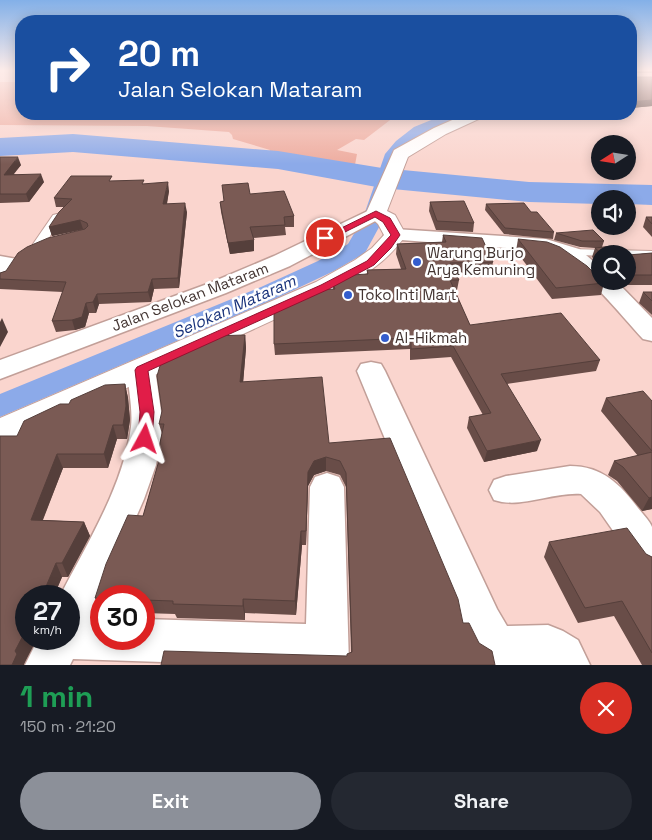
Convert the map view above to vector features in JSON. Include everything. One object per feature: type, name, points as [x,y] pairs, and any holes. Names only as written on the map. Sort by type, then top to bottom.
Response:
[{"type":"street","points":[[0,432],[325,287],[370,263],[387,246],[383,218],[394,166],[400,154],[464,120]]},
{"type":"street","points":[[383,218],[546,245],[569,252],[591,271]]},
{"type":"street","name":"Jalan Selokan Mataram","points":[[0,370],[218,288],[383,218]]},
{"type":"street","points":[[611,290],[652,333]]},
{"type":"street","points":[[630,290],[645,293]]},
{"type":"street","points":[[80,598],[126,499],[139,465],[147,425],[141,370]]},
{"type":"street","points":[[371,370],[482,623],[492,641],[503,648],[548,646],[563,655],[568,665]]},
{"type":"street","points":[[506,490],[575,480],[588,481],[603,490],[652,556]]},
{"type":"street","points":[[80,639],[327,656],[327,487]]},
{"type":"street","points":[[47,665],[55,650]]},
{"type":"lane","points":[[34,246],[57,217]]},
{"type":"lane","points":[[34,246],[54,240]]},
{"type":"lane","points":[[569,252],[652,254]]},
{"type":"shaded area","points":[[0,102],[15,102],[15,120],[390,120],[364,140],[356,139],[337,150],[357,154],[354,170],[329,174],[277,168],[262,161],[270,150],[233,139],[229,132],[147,126],[0,125]]},
{"type":"building","points":[[0,157],[18,157],[4,175],[41,174],[26,194],[0,194]]},
{"type":"building","points":[[71,176],[112,176],[109,181],[144,180],[142,184],[168,182],[163,204],[185,203],[178,278],[152,279],[148,292],[97,294],[93,302],[86,303],[82,317],[72,320],[52,321],[66,282],[0,279],[0,273],[6,271],[18,253],[27,247],[48,238],[85,229],[88,226],[87,223],[80,220],[49,227],[59,212],[72,199],[54,198]]},
{"type":"building","points":[[248,183],[250,194],[284,191],[294,216],[284,217],[285,225],[250,227],[254,240],[228,243],[220,202],[224,201],[222,185]]},
{"type":"building","points":[[464,201],[474,223],[437,221],[430,202]]},
{"type":"building","points":[[524,203],[531,212],[537,212],[554,232],[505,228],[486,204]]},
{"type":"building","points":[[646,217],[652,217],[652,224]]},
{"type":"building","points":[[591,230],[591,235],[598,235],[604,241],[582,241],[556,233]]},
{"type":"building","points":[[443,235],[482,238],[493,262],[450,263],[459,280],[450,280],[470,325],[561,313],[600,360],[501,374],[541,440],[487,451],[469,417],[491,413],[453,346],[411,349],[411,338],[274,344],[274,311],[320,290],[335,289],[333,284],[351,275],[368,274],[367,270],[406,269],[397,244],[446,242]]},
{"type":"building","points":[[518,239],[547,242],[560,247],[591,270],[591,284],[556,288]]},
{"type":"building","points":[[652,253],[652,275],[636,275],[636,254]]},
{"type":"building","points":[[643,292],[652,292],[652,301]]},
{"type":"building","points":[[245,335],[240,382],[322,377],[329,443],[390,438],[458,599],[463,623],[469,623],[479,643],[492,651],[495,665],[161,665],[164,651],[347,656],[347,654],[352,652],[346,473],[340,461],[326,457],[314,461],[308,472],[306,531],[301,531],[295,601],[243,599],[243,606],[173,604],[173,601],[155,600],[155,585],[99,585],[106,564],[128,515],[143,516],[160,457],[157,457],[164,424],[159,424],[162,411],[157,376],[162,359],[170,355],[182,355],[183,349],[212,336]]},
{"type":"building","points":[[125,384],[126,406],[123,425],[113,425],[104,454],[57,454],[31,520],[84,522],[62,563],[56,563],[47,585],[15,585],[15,651],[17,654],[12,665],[0,665],[0,436],[17,436],[24,421],[60,404],[69,404],[71,400],[105,385]]},
{"type":"building","points":[[643,391],[652,401],[652,451],[606,398]]},
{"type":"building","points":[[652,452],[652,497],[649,498],[623,467],[614,461]]},
{"type":"building","points":[[627,528],[646,554],[652,557],[652,653],[622,601],[585,608],[549,542]]},
{"type":"waterway","name":"Selokan Mataram","points":[[0,406],[270,292],[326,266],[357,248],[373,218],[391,158],[402,145],[420,130],[444,120]]},
{"type":"waterway","points":[[0,147],[73,143],[278,160],[382,178],[529,192],[652,195]]},
{"type":"place","name":"Warung Burjo Arya Kemuning","points":[[417,262]]},
{"type":"place","name":"Toko Inti Mart","points":[[348,295]]},
{"type":"place","name":"Al-Hikmah","points":[[385,338]]},
{"type":"route","points":[[145,439],[147,412],[141,370],[325,287],[370,263],[395,235],[387,220],[376,213],[325,238]]}]
